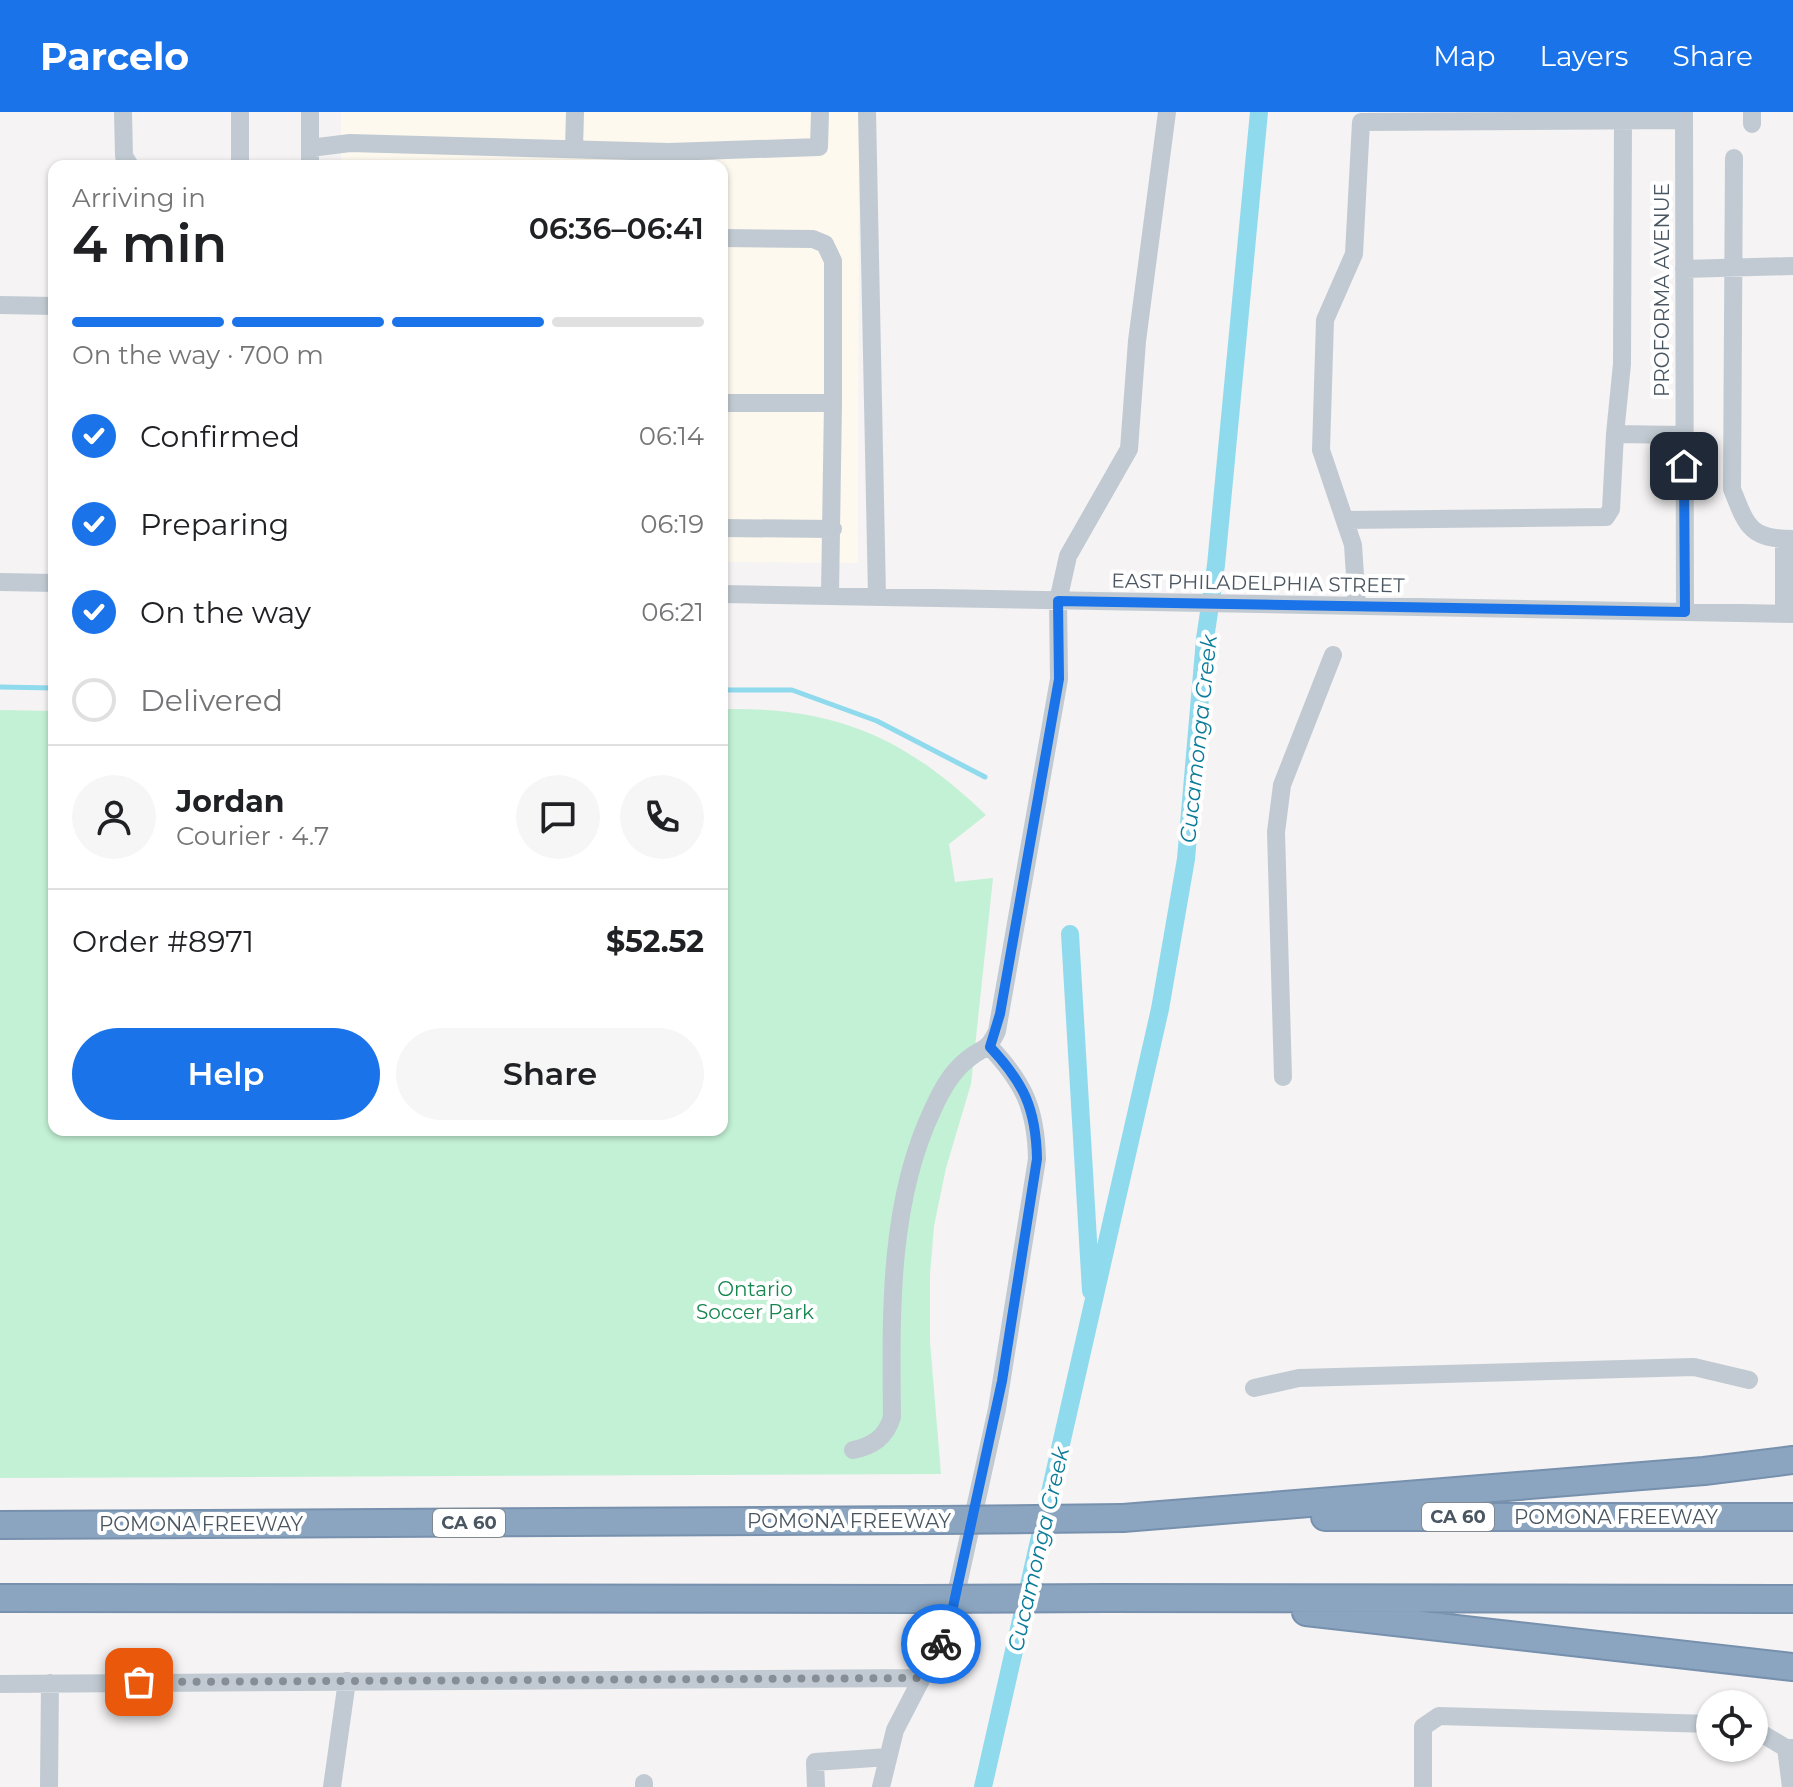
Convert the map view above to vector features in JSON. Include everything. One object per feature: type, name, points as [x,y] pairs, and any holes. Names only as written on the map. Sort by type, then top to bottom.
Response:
[{"type":"highway","points":[[1123,1518],[1704,1471],[1793,1460]]},
{"type":"highway","name":"POMONA FREEWAY","points":[[0,1525],[1793,1517]]},
{"type":"highway","points":[[0,1598],[1793,1599]]},
{"type":"highway","points":[[1188,1598],[1719,1662],[1793,1667]]},
{"type":"street","points":[[123,112],[126,160]]},
{"type":"street","points":[[240,112],[240,160]]},
{"type":"street","points":[[310,112],[310,157],[350,143],[669,152],[819,147],[820,112]]},
{"type":"street","points":[[574,149],[575,112]]},
{"type":"street","points":[[867,112],[877,596]]},
{"type":"street","points":[[853,1450],[874,1443],[883,1436],[892,1417],[895,1263],[916,1150],[947,1081],[968,1059],[990,1047],[1000,1014],[1059,679],[1058,601],[1068,556],[1129,449],[1137,341],[1167,112]]},
{"type":"street","points":[[1357,606],[1353,545],[1321,450],[1325,320],[1354,254],[1361,122],[1623,120],[1684,116]]},
{"type":"street","name":"PROFORMA AVENUE","points":[[1684,116],[1685,612]]},
{"type":"street","points":[[1345,520],[1606,517],[1611,509],[1622,364],[1623,120]]},
{"type":"street","points":[[1734,158],[1732,489],[1745,522],[1766,539],[1788,539],[1789,614]]},
{"type":"street","points":[[728,238],[813,239],[829,249],[833,261],[833,529],[830,595]]},
{"type":"street","points":[[1684,269],[1793,266]]},
{"type":"street","points":[[0,305],[48,306]]},
{"type":"street","points":[[728,403],[833,403]]},
{"type":"street","points":[[1615,434],[1684,435]]},
{"type":"street","points":[[728,528],[833,529]]},
{"type":"street","points":[[0,582],[48,583]]},
{"type":"street","name":"EAST PHILADELPHIA STREET","points":[[728,594],[1789,614]]},
{"type":"street","points":[[1283,1077],[1276,832],[1282,785],[1333,655]]},
{"type":"street","points":[[881,1787],[895,1730],[948,1630],[952,1615],[1002,1381],[1037,1159],[1036,1132],[1029,1103],[1016,1075],[990,1047]]},
{"type":"street","points":[[1254,1388],[1299,1378],[1694,1367],[1749,1380]]},
{"type":"street","points":[[0,1684],[922,1678]]},
{"type":"street","points":[[332,1787],[347,1681]]},
{"type":"street","points":[[49,1787],[50,1683]]},
{"type":"street","points":[[1423,1787],[1423,1727],[1439,1716],[1696,1724]]},
{"type":"street","points":[[1768,1736],[1790,1748],[1791,1787]]},
{"type":"street","points":[[816,1787],[815,1762],[888,1757]]},
{"type":"shaded area","points":[[341,112],[859,112],[858,563],[728,562],[728,160],[341,160]]},
{"type":"green space","name":"Ontario Soccer Park","points":[[728,709],[800,714],[866,732],[927,765],[956,788],[986,815],[949,844],[955,882],[993,878],[971,1084],[946,1168],[934,1226],[930,1342],[941,1474],[0,1478],[0,710],[48,711],[48,1136],[728,1136]]},
{"type":"waterway","name":"Cucamonga Creek","points":[[983,1787],[1160,1009],[1186,859],[1205,639],[1216,565],[1259,112]]},
{"type":"waterway","points":[[0,687],[48,688]]},
{"type":"waterway","points":[[728,690],[792,690],[877,721],[985,777]]},
{"type":"waterway","name":"Cucamonga Creek","points":[[1070,934],[1091,1291]]},
{"type":"way so far","points":[[139,1682],[922,1678],[941,1644]]},
{"type":"route","points":[[941,1644],[948,1630],[997,1409],[1037,1159],[1036,1132],[1029,1103],[1016,1075],[990,1047],[997,1031],[1059,679],[1058,601],[1685,612],[1684,466]]}]
